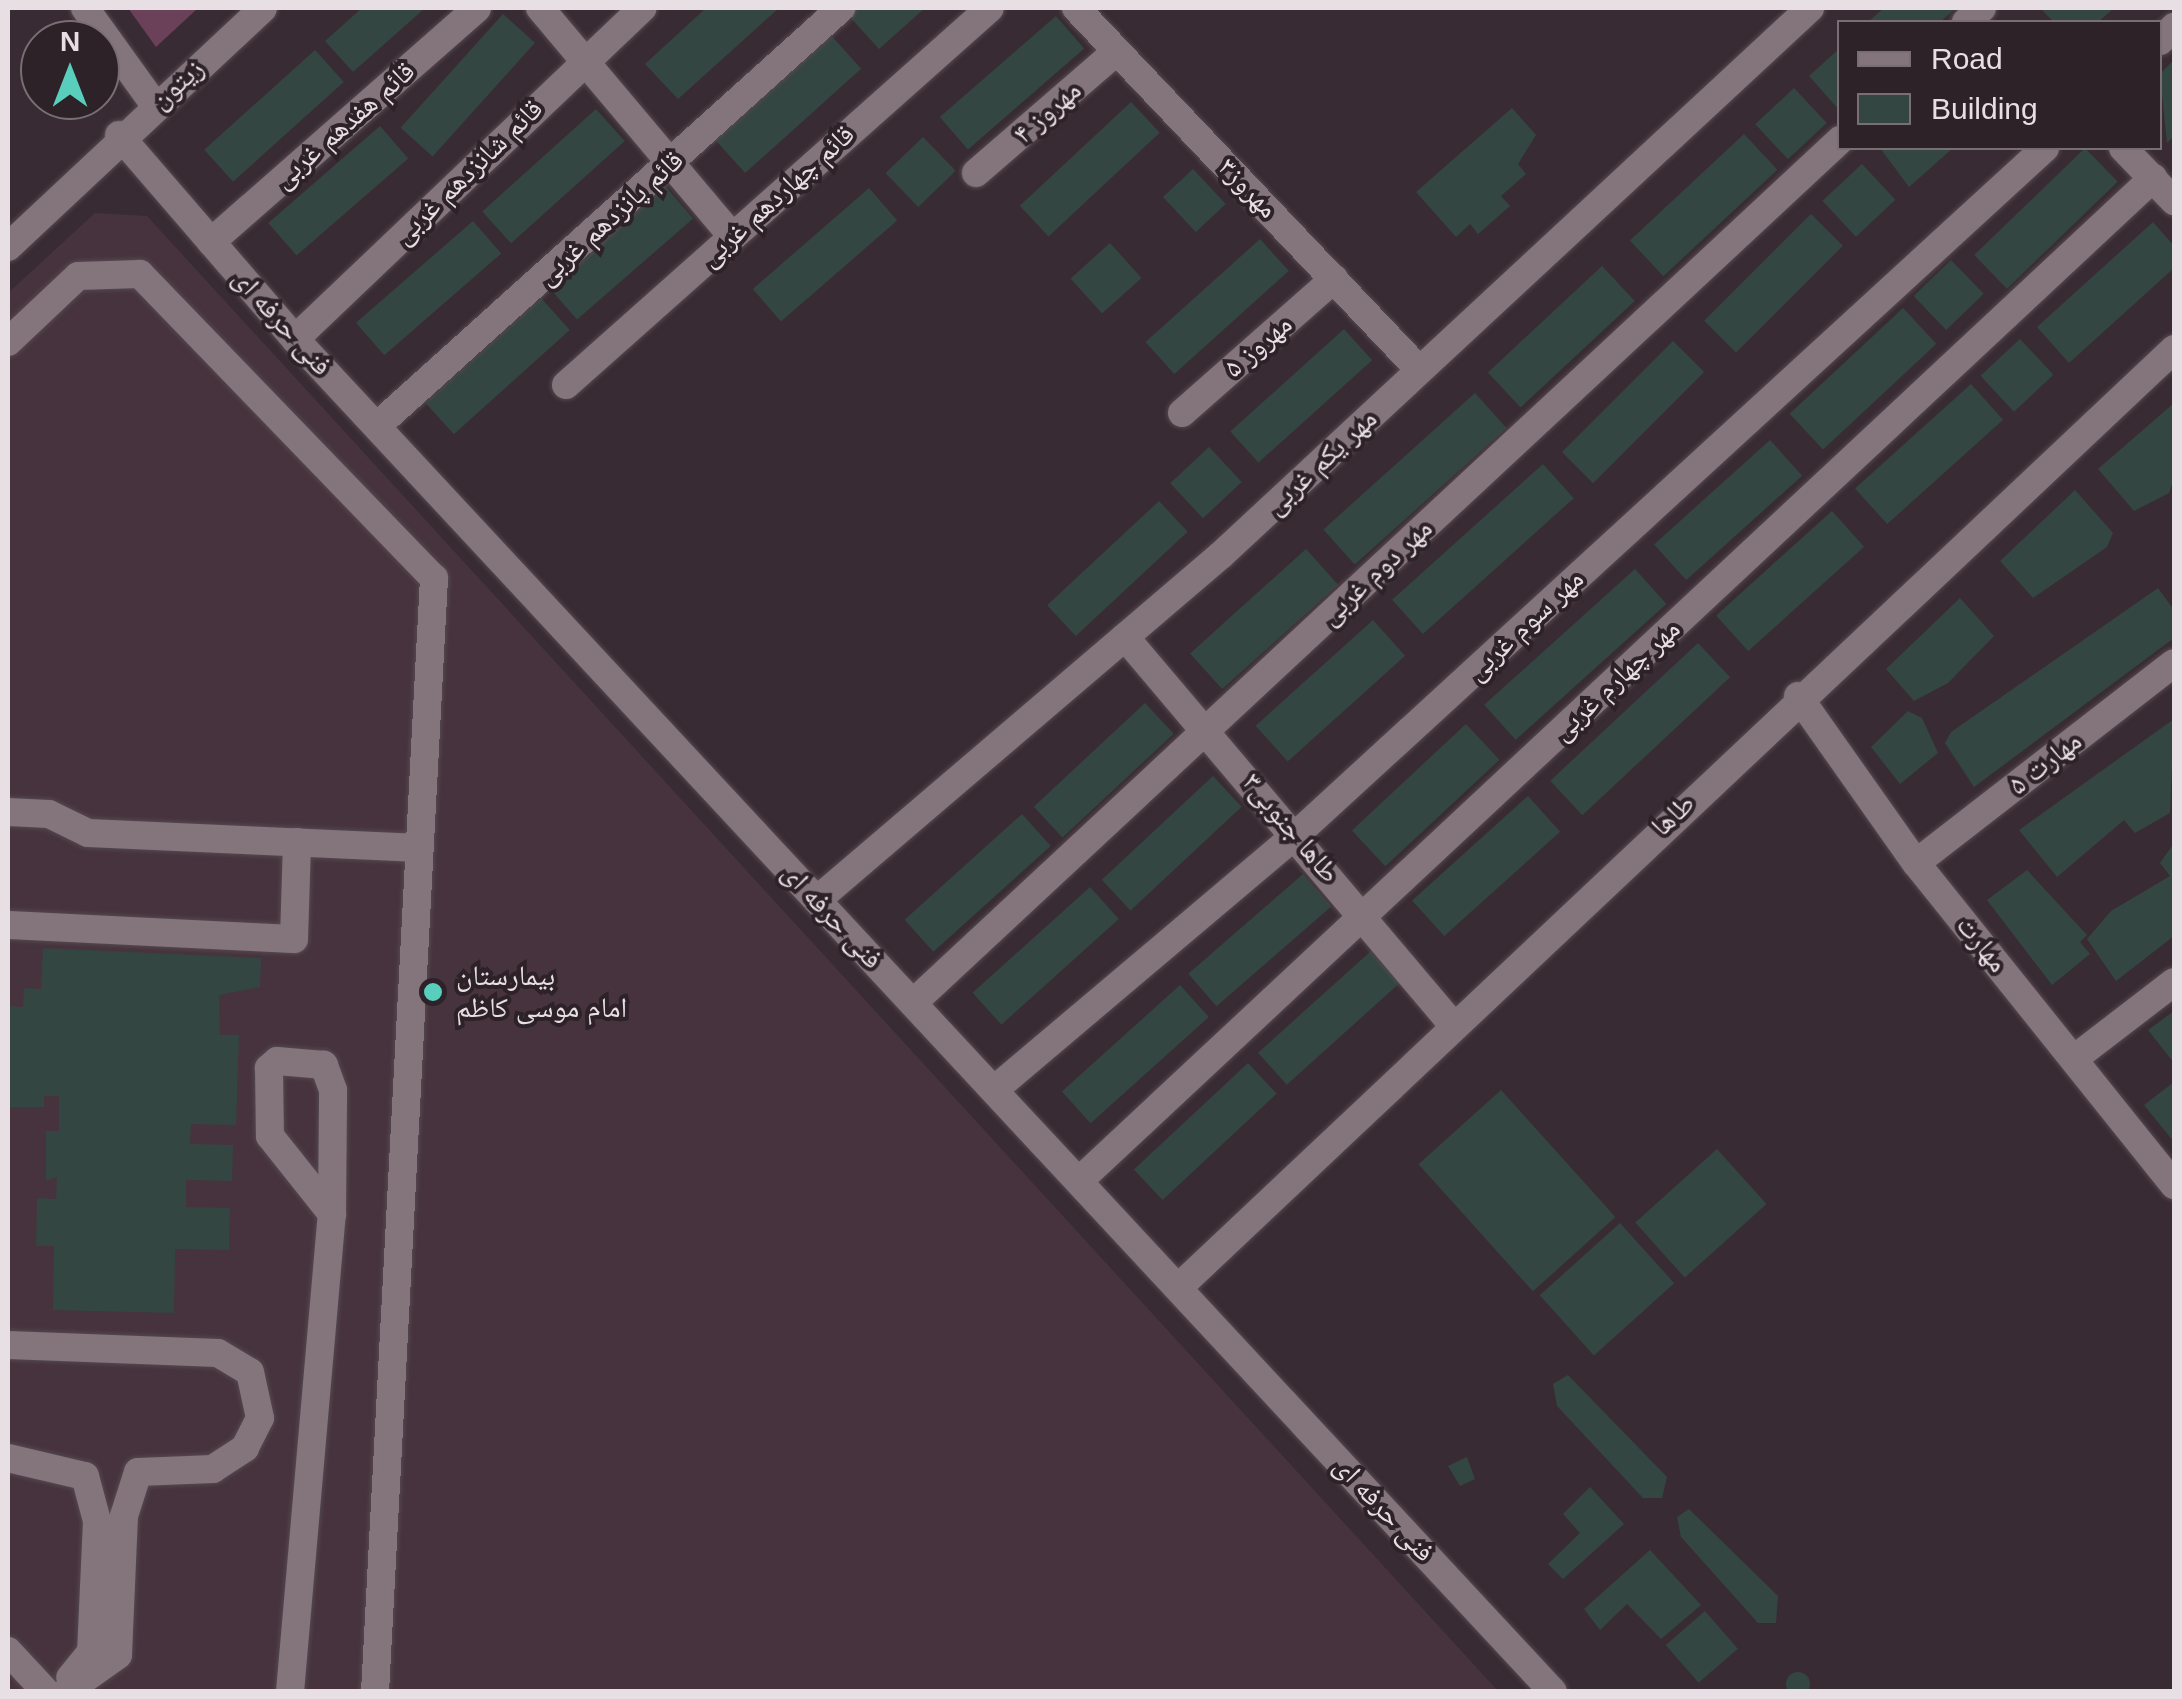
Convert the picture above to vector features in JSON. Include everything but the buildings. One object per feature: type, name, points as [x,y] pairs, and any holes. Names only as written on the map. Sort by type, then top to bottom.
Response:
[{"type":"street","points":[[84,8],[154,104]]},
{"type":"street","name":"زیتون","points":[[8,247],[118,135],[262,8]]},
{"type":"street","name":"قائم هفدهم غربی","points":[[211,242],[477,8]]},
{"type":"street","points":[[540,8],[732,236]]},
{"type":"street","name":"قائم شانزدهم غربی","points":[[296,339],[642,8]]},
{"type":"street","name":"قائم پانزدهم غربی","points":[[377,426],[841,8]]},
{"type":"street","name":"قائم چهاردهم غربی","points":[[566,385],[990,8]]},
{"type":"street","name":"مهروز۳","points":[[1076,8],[1420,370]]},
{"type":"street","name":"مهر یکم غربی","points":[[817,900],[1125,637],[1810,8]]},
{"type":"street","name":"مهروز ۴","points":[[976,173],[1117,51]]},
{"type":"street","name":"فنی حرفه ای","points":[[118,135],[296,339],[1553,1692]]},
{"type":"street","name":"مهر دوم غربی","points":[[914,1004],[1837,143]]},
{"type":"street","name":"مهر سوم غربی","points":[[994,1090],[1297,834],[2043,150]]},
{"type":"street","points":[[2125,150],[2174,201]]},
{"type":"street","name":"مهر چهارم غربی","points":[[1079,1182],[2153,178]]},
{"type":"street","points":[[8,342],[78,276],[140,274],[434,578],[374,1692]]},
{"type":"street","name":"مهروز ۵","points":[[1182,413],[1334,279]]},
{"type":"street","name":"طاها","points":[[1178,1288],[1798,696],[2174,349]]},
{"type":"street","name":"طاها جنوبی۳","points":[[1125,637],[1297,834],[1452,1024]]},
{"type":"street","name":"مهارت ۵","points":[[1916,863],[2174,663]]},
{"type":"street","name":"مهارت","points":[[1798,696],[1916,863],[2174,1186]]},
{"type":"street","points":[[8,812],[49,814],[88,833],[420,848]]},
{"type":"street","points":[[8,925],[294,939],[297,842]]},
{"type":"street","points":[[2074,1058],[2174,982]]},
{"type":"street","points":[[290,1692],[332,1214],[333,1090],[324,1065],[277,1062],[270,1136],[332,1214]]},
{"type":"street","points":[[8,1345],[204,1350],[250,1372],[260,1418],[245,1448],[213,1469],[138,1472],[124,1516],[118,1655],[63,1692]]},
{"type":"street","points":[[8,1458],[85,1476],[97,1522],[91,1652],[63,1692]]},
{"type":"street","points":[[8,1651],[46,1692]]},
{"type":"shaded area","points":[[128,8],[198,8],[156,47]]},
{"type":"shaded area","name":"بیمارستان امام موسی کاظم","points":[[95,213],[147,216],[1498,1691],[8,1692],[8,293]]},
{"type":"place","name":"بیمارستان امام موسی کاظم","points":[[433,992]]}]
